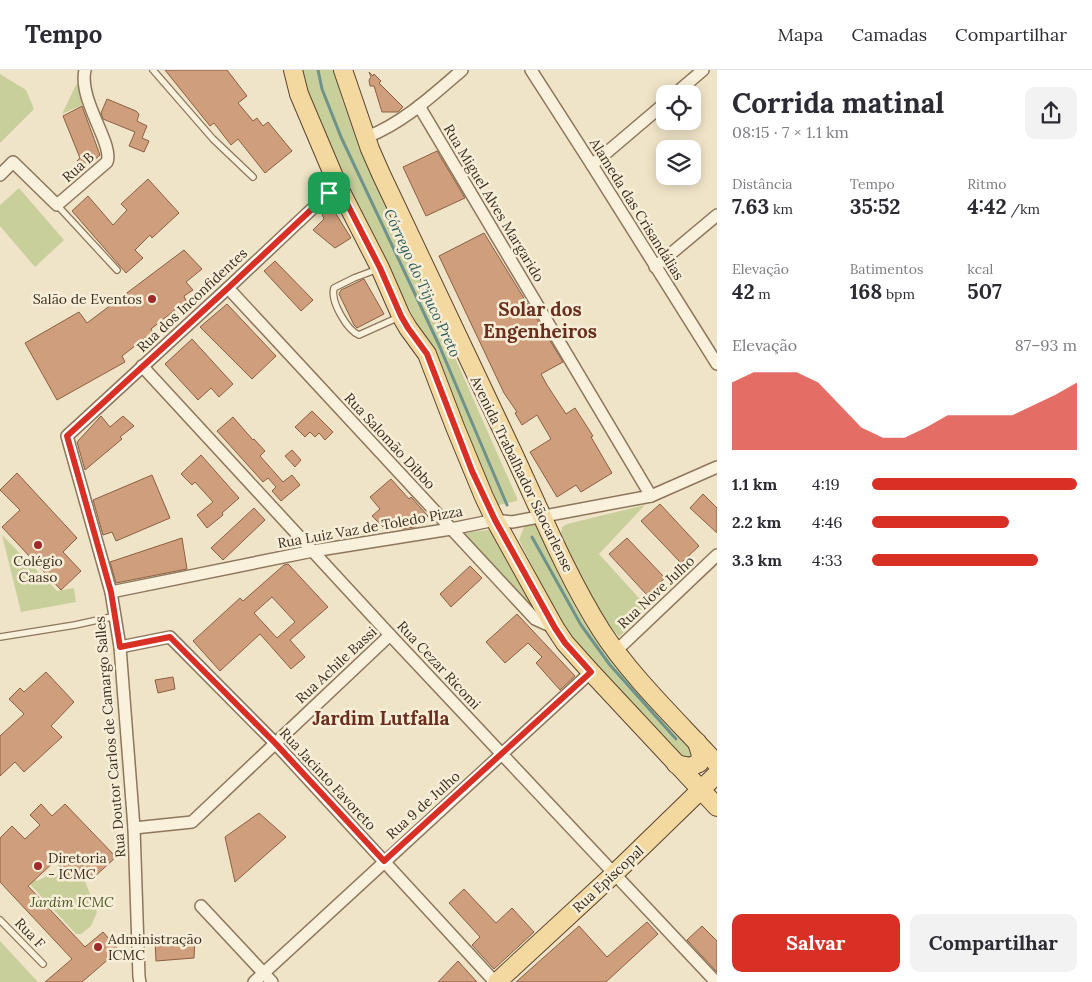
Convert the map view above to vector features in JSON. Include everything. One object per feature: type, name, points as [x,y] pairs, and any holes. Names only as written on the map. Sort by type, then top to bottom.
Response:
[{"type":"main road","points":[[293,70],[299,94],[338,186],[380,268],[401,316],[427,354],[472,471],[495,520],[555,628],[565,643],[591,672],[717,807]]},
{"type":"main road","name":"Avenida Trabalhador Sãocarlense","points":[[343,70],[381,174],[542,516],[591,612],[616,651],[717,764]]},
{"type":"main road","points":[[676,764],[690,767],[699,763],[701,755],[697,742]]},
{"type":"main road","name":"Rua Episcopal","points":[[496,982],[614,874],[717,774]]},
{"type":"street","name":"Rua B","points":[[57,206],[108,160],[108,152],[86,98],[84,85],[85,70]]},
{"type":"street","points":[[366,137],[382,131],[419,106],[462,70]]},
{"type":"street","name":"Alameda das Crisandálias","points":[[531,70],[717,364]]},
{"type":"street","points":[[686,85],[703,70]]},
{"type":"street","name":"Rua Miguel Alves Margarido","points":[[419,106],[651,496]]},
{"type":"street","points":[[592,165],[656,111]]},
{"type":"street","points":[[0,175],[13,162],[57,206]]},
{"type":"street","name":"Rua dos Inconfidentes","points":[[67,436],[338,186]]},
{"type":"street","points":[[655,267],[717,215]]},
{"type":"street","name":"Rua Salomão Dibbo","points":[[228,288],[535,620],[555,628]]},
{"type":"street","name":"Rua Cezar Ricomi","points":[[142,366],[390,635],[716,982]]},
{"type":"street","name":"Rua Doutor Carlos de Camargo Salles","points":[[67,436],[116,616],[134,828],[140,982]]},
{"type":"street","name":"Rua Luiz Vaz de Toledo Pizza","points":[[111,592],[313,551],[495,520],[512,522],[651,496],[717,467]]},
{"type":"street","name":"Rua Nove Julho","points":[[616,651],[717,555]]},
{"type":"street","name":"Rua Achile Bassi","points":[[134,828],[192,822],[390,635]]},
{"type":"street","name":"Rua Jacinto Favoreto","points":[[120,647],[170,637],[275,743],[496,982]]},
{"type":"street","name":"Rua 9 de Julho","points":[[254,982],[591,672]]},
{"type":"street","points":[[201,906],[272,982]]},
{"type":"lane","points":[[153,70],[213,139],[253,177]]},
{"type":"lane","points":[[57,206],[116,270]]},
{"type":"lane","points":[[380,268],[334,288],[332,297],[351,329],[359,335],[401,316]]},
{"type":"lane","points":[[0,637],[76,625],[116,616]]},
{"type":"lane","name":"Rua F","points":[[0,920],[43,964]]},
{"type":"green space","points":[[302,70],[336,70],[342,99],[355,131],[517,501],[495,506],[471,455],[417,324],[310,107]]},
{"type":"green space","points":[[0,74],[26,90],[34,109],[0,143]]},
{"type":"green space","points":[[77,83],[84,104],[62,114]]},
{"type":"green space","points":[[19,188],[64,240],[35,267],[0,226],[0,205]]},
{"type":"green space","points":[[645,505],[599,554],[648,608],[619,637],[601,613],[586,588],[561,534],[562,527],[567,524]]},
{"type":"green space","points":[[536,520],[567,580],[694,747],[693,756],[683,758],[638,713],[564,629],[519,540],[524,527]]},
{"type":"green space","points":[[496,529],[538,611],[530,611],[456,534]]},
{"type":"green space","points":[[2,535],[57,591],[74,588],[76,602],[21,612]]},
{"type":"green space","name":"Jardim ICMC","points":[[22,868],[37,881],[51,874],[63,877],[71,882],[79,878],[85,881],[97,912],[91,926],[81,934],[76,934],[16,869]]},
{"type":"green space","points":[[0,941],[38,982],[0,982]]},
{"type":"building","points":[[165,70],[227,70],[247,96],[238,103],[253,121],[257,118],[263,126],[268,122],[292,151],[265,173],[238,139],[231,145],[214,123],[210,126]]},
{"type":"building","points":[[369,72],[381,81],[379,83],[403,107],[398,112],[382,112],[374,86],[370,86],[369,80],[371,77]]},
{"type":"building","points":[[107,99],[139,114],[137,121],[147,126],[142,138],[149,141],[144,152],[129,146],[135,132],[103,119],[101,113]]},
{"type":"building","points":[[82,106],[100,155],[84,169],[77,161],[80,158],[63,116]]},
{"type":"building","points":[[437,151],[465,198],[426,216],[403,167]]},
{"type":"building","points":[[148,179],[179,213],[152,238],[150,235],[135,250],[143,258],[126,273],[72,211],[88,196],[113,225],[127,210],[121,204]]},
{"type":"building","points":[[331,206],[351,238],[335,248],[313,230],[324,219],[322,214]]},
{"type":"building","points":[[484,233],[563,362],[541,374],[566,414],[575,408],[593,436],[591,437],[612,473],[581,492],[576,485],[557,497],[530,452],[551,439],[537,415],[522,425],[515,413],[517,412],[504,393],[439,256]]},
{"type":"building","points":[[184,250],[202,269],[186,282],[193,290],[184,296],[186,301],[151,329],[153,332],[122,356],[125,362],[57,400],[25,343],[79,312],[87,323]]},
{"type":"building","points":[[275,261],[313,300],[301,311],[264,271]]},
{"type":"building","points":[[364,279],[384,314],[357,328],[339,294],[341,290]]},
{"type":"building","points":[[227,304],[276,356],[252,379],[200,327]]},
{"type":"building","points":[[192,339],[233,384],[219,397],[211,388],[198,400],[165,364]]},
{"type":"building","points":[[312,411],[333,432],[325,440],[319,433],[315,437],[310,432],[305,437],[295,427]]},
{"type":"building","points":[[101,416],[110,427],[123,416],[134,426],[120,437],[122,439],[85,470],[77,442]]},
{"type":"building","points":[[233,417],[265,451],[260,456],[283,482],[292,475],[300,485],[281,501],[272,491],[276,487],[268,478],[263,482],[217,431]]},
{"type":"building","points":[[292,450],[301,460],[295,467],[285,456]]},
{"type":"building","points":[[201,455],[239,498],[207,528],[197,515],[213,502],[195,482],[192,485],[181,474]]},
{"type":"building","points":[[17,473],[77,538],[63,552],[81,571],[61,590],[2,527],[20,510],[0,490]]},
{"type":"building","points":[[152,475],[170,518],[116,541],[112,532],[103,535],[93,500]]},
{"type":"building","points":[[391,479],[428,516],[415,527],[402,529],[392,518],[383,527],[372,516],[380,509],[370,497]]},
{"type":"building","points":[[703,494],[717,508],[717,533],[690,508]]},
{"type":"building","points":[[660,504],[699,546],[681,563],[641,521]]},
{"type":"building","points":[[254,508],[265,520],[223,560],[211,548]]},
{"type":"building","points":[[182,538],[187,569],[116,583],[110,562]]},
{"type":"building","points":[[627,538],[665,578],[647,595],[609,554]]},
{"type":"building","points":[[288,564],[328,607],[290,640],[305,657],[291,669],[260,634],[220,671],[193,641],[240,598],[243,601],[284,565]],"holes":[[[272,597],[295,622],[277,638],[254,613]]]},
{"type":"building","points":[[470,566],[482,578],[451,607],[440,594]]},
{"type":"building","points":[[517,614],[575,676],[560,690],[536,663],[542,657],[528,643],[505,663],[486,642]]},
{"type":"building","points":[[46,672],[74,702],[51,726],[62,737],[24,772],[15,762],[0,776],[0,736],[24,714],[9,699],[20,688],[24,692]]},
{"type":"building","points":[[173,677],[175,689],[158,693],[155,680]]},
{"type":"building","points":[[41,804],[52,816],[65,804],[116,857],[92,879],[82,868],[71,879],[55,861],[28,886],[85,947],[103,932],[119,950],[82,982],[45,982],[72,959],[0,882],[0,838],[12,826],[25,839],[40,825],[30,815]]},
{"type":"building","points":[[259,813],[286,837],[235,882],[225,837]]},
{"type":"building","points":[[464,889],[496,923],[512,908],[534,932],[494,969],[472,945],[480,937],[449,903]]},
{"type":"building","points":[[647,922],[658,934],[606,982],[516,982],[579,926],[607,957]]},
{"type":"building","points":[[702,926],[717,941],[717,972],[687,940]]},
{"type":"building","points":[[195,936],[194,958],[156,961],[155,940]]},
{"type":"building","points":[[458,961],[477,982],[438,982]]},
{"type":"waterway","name":"Córrego do Tijuco Preto","points":[[318,70],[322,89],[341,137],[439,345],[507,505]]},
{"type":"waterway","name":"Córrego do Tijuco Preto","points":[[532,537],[581,625],[610,665],[676,739]]},
{"type":"place","name":"Salão de Eventos","points":[[152,299]]},
{"type":"place","name":"Colégio Caaso","points":[[38,545]]},
{"type":"place","name":"Diretoria - ICMC","points":[[38,866]]},
{"type":"place","name":"Administração ICMC","points":[[98,947]]},
{"type":"district","name":"Solar dos Engenheiros","points":[[540,320]]},
{"type":"district","name":"Jardim Lutfalla","points":[[381,718]]},
{"type":"route","points":[[338,186],[380,268],[401,316],[427,354],[472,471],[495,520],[555,628],[565,643],[591,672],[384,861],[275,743],[170,637],[120,647],[111,592],[67,436],[329,193],[338,186]]}]
